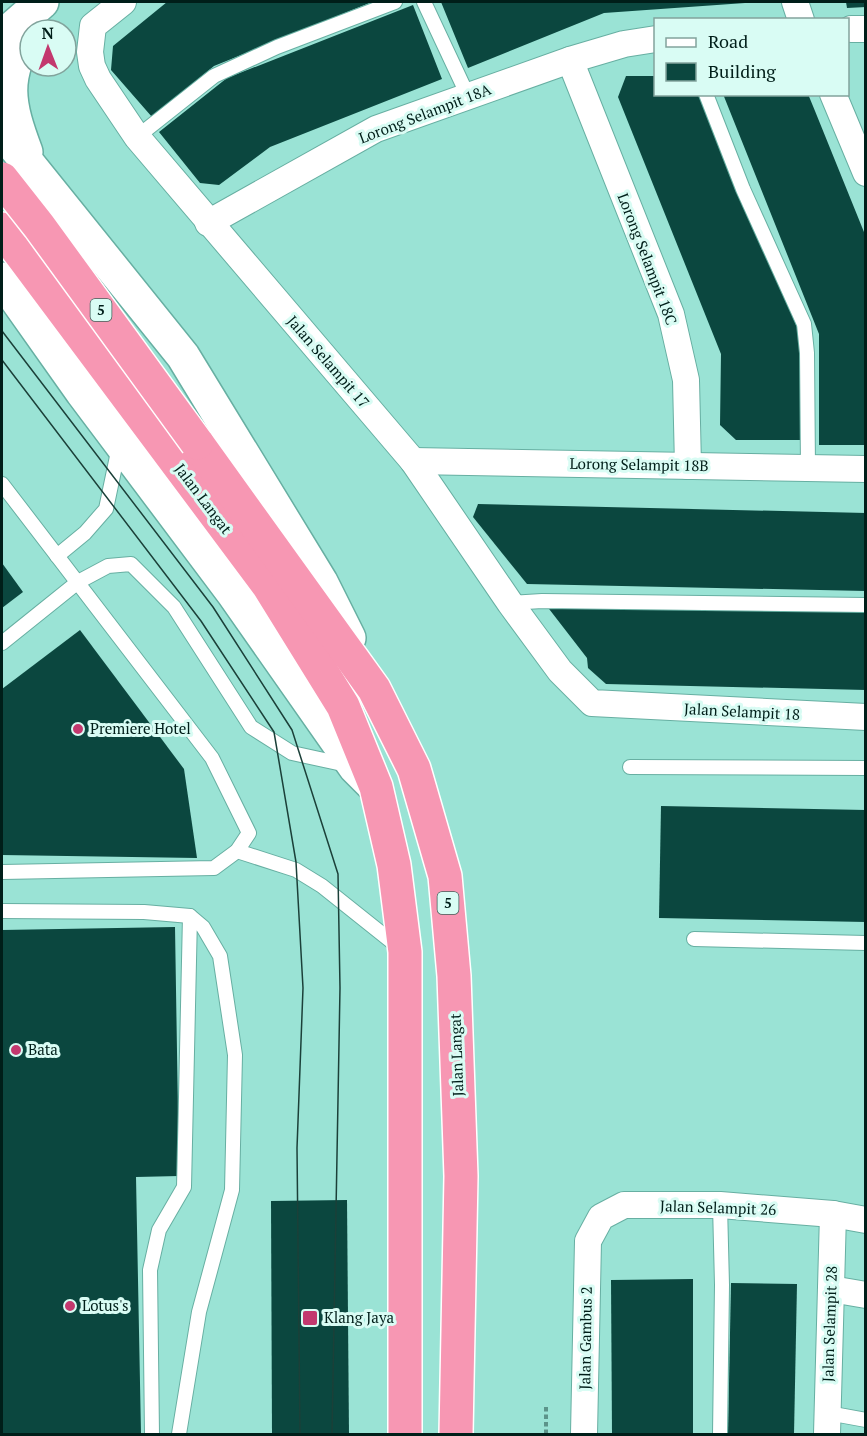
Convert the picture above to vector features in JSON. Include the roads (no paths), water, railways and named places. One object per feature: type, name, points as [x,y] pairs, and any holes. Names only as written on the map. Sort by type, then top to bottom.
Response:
[{"type":"highway","name":"Jalan Langat","points":[[2,179],[39,226],[186,452],[343,706],[394,866],[405,952],[405,1434]]},
{"type":"highway","name":"Jalan Langat","points":[[2,229],[186,452],[374,689],[414,769],[445,876],[454,976],[461,1176],[456,1434]]},
{"type":"main road","points":[[2,37],[42,2]]},
{"type":"main road","points":[[40,18],[52,2]]},
{"type":"main road","points":[[18,55],[10,84],[12,114],[31,166]]},
{"type":"main road","name":"Jalan Langat","points":[[2,131],[183,356],[321,582],[374,689]]},
{"type":"main road","points":[[2,192],[30,192],[80,227]]},
{"type":"main road","name":"Jalan Langat","points":[[2,279],[120,442],[227,584],[365,777]]},
{"type":"street","name":"Jalan Selampit 17","points":[[123,2],[93,26],[90,52],[98,79],[137,137],[413,461],[510,603],[560,671],[592,703],[618,706]]},
{"type":"street","points":[[795,2],[801,18]]},
{"type":"street","name":"Lorong Selampit 18A","points":[[208,223],[376,129],[570,60],[624,44],[654,39]]},
{"type":"street","name":"Lorong Selampit 18C","points":[[570,60],[671,314],[686,380],[688,466]]},
{"type":"street","points":[[834,96],[865,171]]},
{"type":"street","name":"Lorong Selampit 18B","points":[[413,461],[866,469]]},
{"type":"street","name":"Jalan Selampit 18","points":[[618,706],[866,717]]},
{"type":"street","name":"Jalan Selampit 26","points":[[588,1241],[601,1217],[624,1205],[720,1205],[833,1214],[866,1220]]},
{"type":"street","name":"Jalan Selampit 28","points":[[828,1424],[833,1214]]},
{"type":"street","name":"Jalan Gambus 2","points":[[584,1434],[588,1241]]},
{"type":"street","points":[[831,1289],[866,1295]]},
{"type":"lane","points":[[137,137],[214,76],[277,47],[395,2]]},
{"type":"lane","points":[[424,2],[468,96]]},
{"type":"lane","points":[[707,96],[743,189],[804,324],[807,353],[808,468]]},
{"type":"lane","points":[[57,556],[85,533],[106,509],[120,442]]},
{"type":"lane","points":[[2,484],[212,758],[249,833],[237,851],[214,868],[2,872]]},
{"type":"lane","points":[[2,643],[78,582],[108,566],[131,564],[174,607],[251,727],[292,753],[365,777]]},
{"type":"lane","points":[[510,603],[566,601],[866,605]]},
{"type":"lane","points":[[630,767],[866,768]]},
{"type":"lane","points":[[237,851],[296,870],[314,880],[405,952]]},
{"type":"lane","points":[[2,910],[144,912],[190,916],[203,927],[220,956],[235,1055],[232,1190],[199,1312],[178,1434]]},
{"type":"lane","points":[[152,1434],[150,1270],[159,1230],[184,1187],[190,916]]},
{"type":"lane","points":[[694,939],[866,943]]},
{"type":"lane","points":[[720,1205],[722,1285],[720,1434]]},
{"type":"lane","points":[[828,1424],[866,1420]]},
{"type":"tram line","points":[[2,331],[213,607],[292,730],[338,874],[340,988],[332,1434]]},
{"type":"tram line","points":[[2,360],[201,621],[274,732],[296,862],[303,988],[297,1148],[300,1434]]},
{"type":"place","name":"Premiere Hotel","points":[[78,729]]},
{"type":"place","name":"Bata","points":[[16,1050]]},
{"type":"place","name":"Lotus's","points":[[70,1306]]},
{"type":"place","name":"Klang Jaya","points":[[310,1318]]}]
